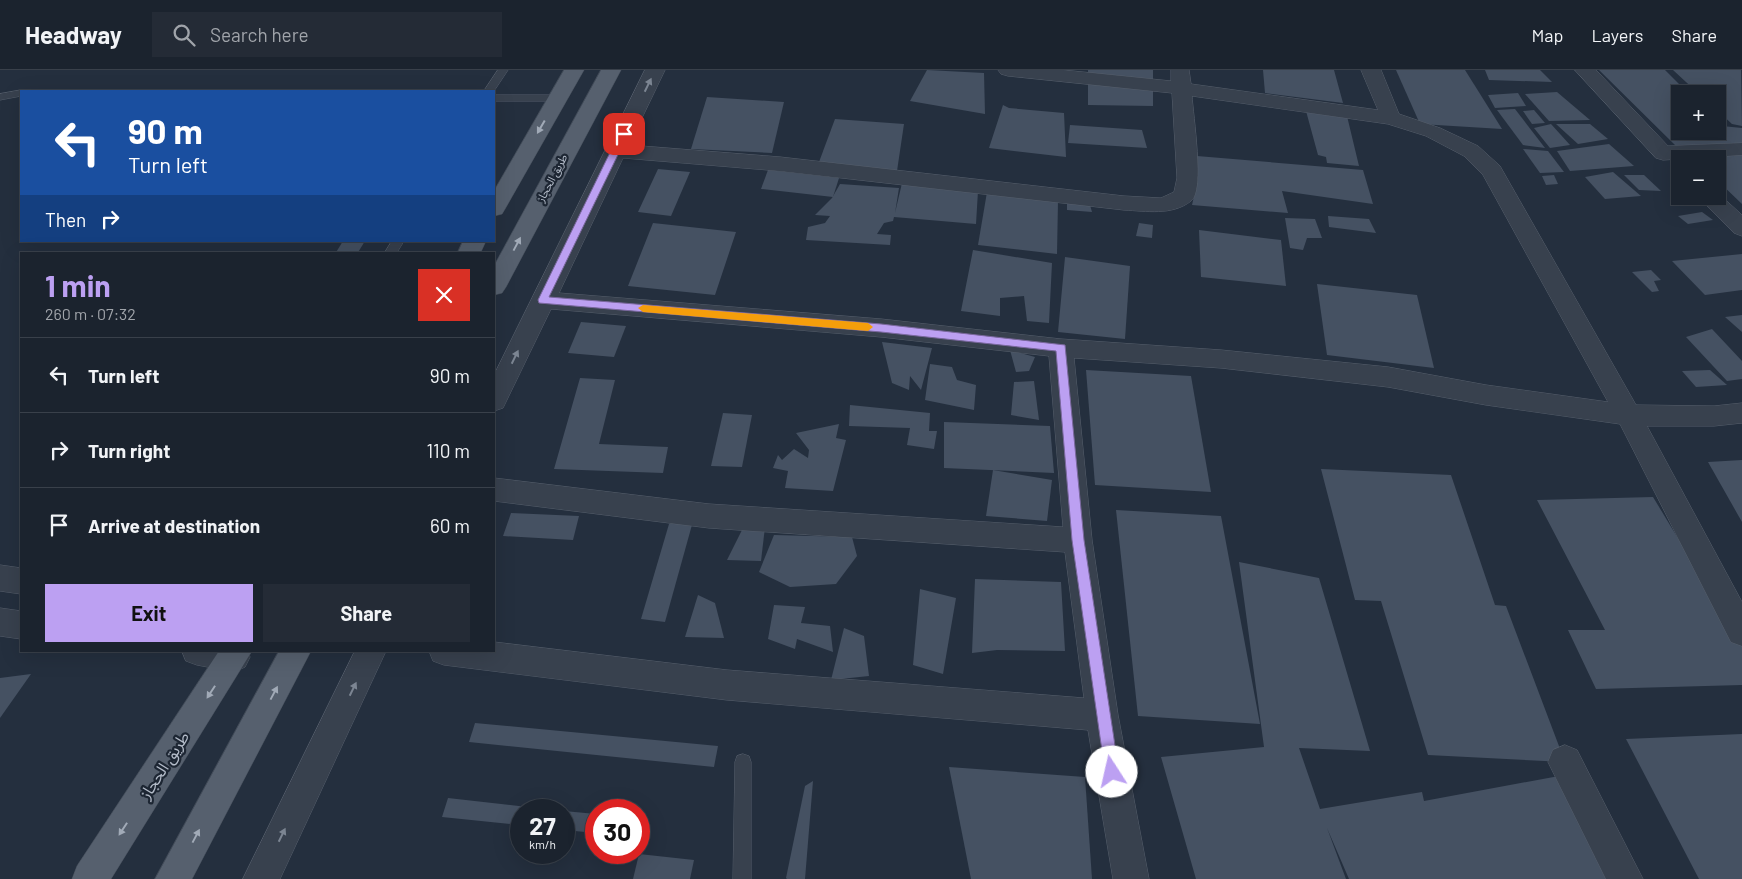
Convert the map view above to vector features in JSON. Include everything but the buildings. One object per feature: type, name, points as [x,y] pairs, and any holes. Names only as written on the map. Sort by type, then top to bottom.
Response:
[{"type":"main road","points":[[495,206],[574,70]]},
{"type":"main road","name":"طريق الحجاز","points":[[495,284],[611,70]]},
{"type":"main road","points":[[173,879],[295,652]]},
{"type":"main road","name":"طريق الحجاز","points":[[90,879],[236,654]]},
{"type":"street","points":[[495,399],[655,70]]},
{"type":"street","points":[[1008,70],[1180,79],[1390,118],[1433,132],[1470,151],[1492,170],[1628,415],[1742,632]]},
{"type":"street","points":[[1371,70],[1390,118]]},
{"type":"street","points":[[1585,70],[1671,161]]},
{"type":"street","points":[[616,151],[780,164],[1114,202],[1163,205],[1184,196],[1188,178],[1180,79]]},
{"type":"street","points":[[1663,153],[1696,153],[1742,149]]},
{"type":"street","points":[[1718,205],[1742,228]]},
{"type":"street","points":[[543,300],[881,328],[1061,348],[1221,358],[1388,378],[1486,395],[1628,415],[1714,416],[1742,414]]},
{"type":"street","points":[[1061,348],[1078,540],[1102,715],[1131,879]]},
{"type":"street","points":[[495,490],[709,516],[1078,540]]},
{"type":"street","points":[[0,578],[20,582]]},
{"type":"street","points":[[0,622],[20,625]]},
{"type":"street","points":[[211,652],[236,654]]},
{"type":"street","points":[[261,879],[372,652]]},
{"type":"street","points":[[452,652],[726,685],[1102,715]]},
{"type":"street","points":[[1565,762],[1625,879]]},
{"type":"lane","points":[[490,90],[503,70]]},
{"type":"lane","points":[[0,97],[20,94]]},
{"type":"lane","points":[[495,98],[558,98]]},
{"type":"lane","points":[[742,879],[743,762]]},
{"type":"slow traffic","points":[[643,308],[868,327]]},
{"type":"route","points":[[624,134],[543,300],[881,328],[1061,348],[1078,540],[1102,715],[1112,772]]}]
